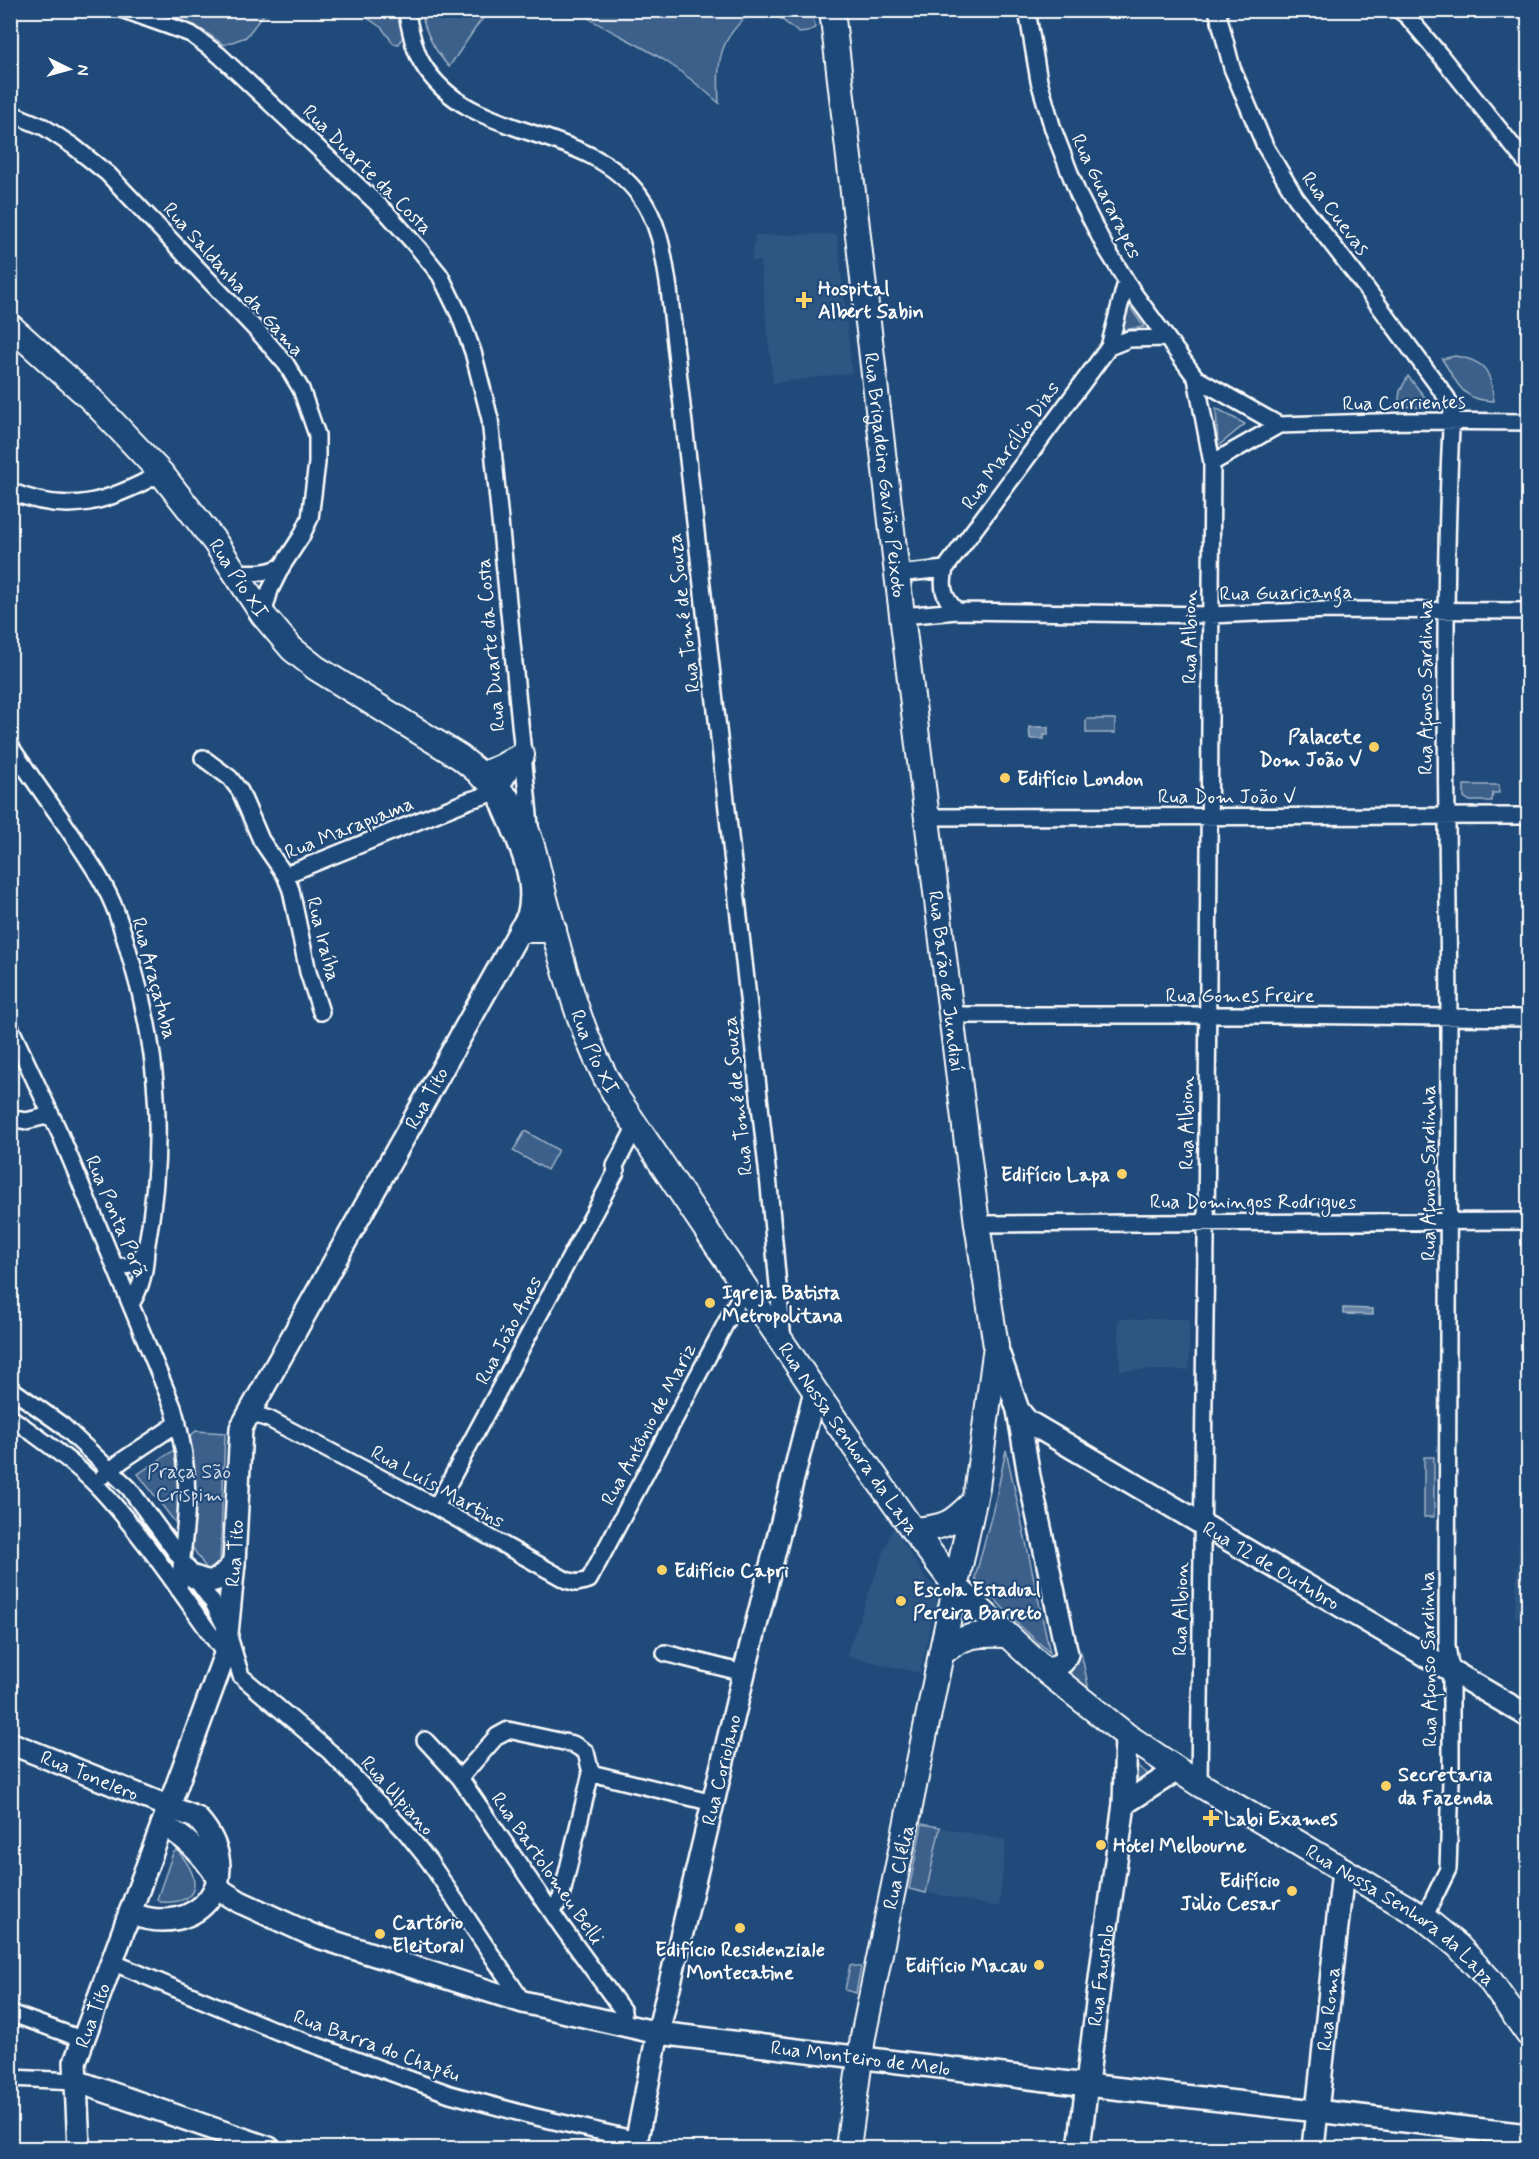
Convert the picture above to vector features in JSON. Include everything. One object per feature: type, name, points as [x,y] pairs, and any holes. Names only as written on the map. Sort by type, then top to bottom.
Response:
[{"type":"main road","name":"Rua Brigadeiro Gavião Peixoto","points":[[832,10],[902,616]]},
{"type":"main road","name":"Rua Pio XI","points":[[10,326],[90,398],[161,473],[236,572],[263,615],[292,649],[304,659],[438,742],[481,775],[510,802],[519,814],[532,846],[567,979],[594,1056],[616,1096],[745,1287]]},
{"type":"main road","name":"Rua Barão de Jundiaí","points":[[902,616],[977,1224],[996,1346],[987,1426],[974,1501]]},
{"type":"main road","points":[[481,775],[522,755]]},
{"type":"main road","points":[[520,930],[554,930]]},
{"type":"main road","name":"Rua Nossa Senhora da Lapa","points":[[745,1287],[913,1530],[957,1588],[1006,1635],[1047,1672],[1126,1735],[1177,1770],[1425,1918],[1458,1946],[1489,1978],[1528,2034]]},
{"type":"main road","points":[[913,1530],[935,1528],[951,1522],[974,1501]]},
{"type":"main road","name":"Rua Clélia","points":[[848,2148],[860,2056],[974,1501]]},
{"type":"main road","points":[[941,1654],[954,1642],[967,1636],[1006,1635]]},
{"type":"street","name":"Rua Duarte da Costa","points":[[124,10],[191,34],[219,55],[388,214],[440,275],[459,314],[473,352],[490,419],[532,846]]},
{"type":"street","name":"Rua Tomé de Souza","points":[[406,10],[421,62],[446,92],[465,106],[501,123],[560,141],[585,152],[602,163],[631,185],[640,196],[652,216],[662,244],[669,289],[766,1162],[784,1345]]},
{"type":"street","name":"Rua Guararapes","points":[[1027,10],[1039,81],[1061,154],[1078,194],[1126,282],[1196,378]]},
{"type":"street","name":"Rua Cuevas","points":[[1217,10],[1232,68],[1265,146],[1296,198],[1447,398],[1452,409],[1451,422]]},
{"type":"street","points":[[1399,10],[1407,16],[1440,55],[1528,165]]},
{"type":"street","name":"Rua Saldanha da Gama","points":[[10,113],[45,127],[108,174],[255,328],[286,364],[301,389],[317,435],[315,490],[310,518],[302,537],[282,566],[270,590],[263,615]]},
{"type":"street","name":"Rua Marcílio Dias","points":[[945,568],[1109,347],[1126,282]]},
{"type":"street","points":[[1109,347],[1129,339],[1166,338]]},
{"type":"street","points":[[1196,378],[1279,425]]},
{"type":"street","name":"Rua Albion","points":[[1196,378],[1212,463],[1199,1784]]},
{"type":"street","name":"Rua Afonso Sardinha","points":[[1425,1918],[1448,1869],[1451,1780],[1451,1671],[1447,1646],[1449,1018],[1446,611],[1447,493],[1451,422]]},
{"type":"street","name":"Rua Corrientes","points":[[1279,425],[1528,422]]},
{"type":"street","points":[[1212,463],[1279,425]]},
{"type":"street","points":[[10,491],[32,500],[81,504],[110,498],[161,473]]},
{"type":"street","points":[[236,572],[260,573],[273,571],[282,566]]},
{"type":"street","points":[[897,574],[945,568],[942,581],[943,591],[949,603],[957,611]]},
{"type":"street","name":"Rua Guaricanga","points":[[902,616],[957,611],[1210,615],[1329,610],[1528,610]]},
{"type":"street","name":"Rua Araçatuba","points":[[10,746],[101,881],[124,935],[138,981],[154,1057],[159,1122],[158,1165],[145,1271],[140,1288],[131,1304]]},
{"type":"street","name":"Rua Duarte da Costa","points":[[498,792],[522,755]]},
{"type":"street","name":"Rua Marapuama","points":[[203,758],[230,778],[240,791],[261,840],[285,875],[470,800],[498,792]]},
{"type":"street","name":"Rua Pio XI","points":[[498,792],[519,845],[531,888],[531,906],[520,930]]},
{"type":"street","name":"Rua Dom João V","points":[[926,817],[1528,816]]},
{"type":"street","name":"Rua Iraíba","points":[[285,875],[291,890],[308,972],[321,1012]]},
{"type":"street","name":"Rua Tito","points":[[79,2148],[75,2062],[225,1654],[234,1563],[241,1428],[258,1412],[520,930]]},
{"type":"street","name":"Rua Gomes Freire","points":[[951,1015],[1528,1018]]},
{"type":"street","name":"Rua Ponta Porã","points":[[10,1027],[51,1115],[131,1304],[178,1423]]},
{"type":"street","points":[[10,1118],[26,1121],[51,1115]]},
{"type":"street","name":"Rua João Anes","points":[[436,1508],[616,1172],[621,1170],[639,1131]]},
{"type":"street","name":"Rua Domingos Rodrigues","points":[[977,1224],[1528,1221]]},
{"type":"street","points":[[115,1266],[129,1267],[136,1263],[146,1250]]},
{"type":"street","name":"Rua Antônio de Mariz","points":[[589,1581],[745,1287]]},
{"type":"street","points":[[996,1346],[1018,1410],[1029,1476],[1067,1654],[1063,1662],[1047,1672]]},
{"type":"street","name":"Rua Coriolano","points":[[636,2144],[658,2033],[744,1673],[815,1391]]},
{"type":"street","points":[[12,1392],[62,1425],[111,1469],[129,1488],[181,1559]]},
{"type":"street","name":"Rua 12 de Outubro","points":[[1018,1410],[1027,1421],[1528,1716]]},
{"type":"street","name":"Rua Luís Martins","points":[[258,1412],[566,1580],[577,1583],[589,1581]]},
{"type":"street","points":[[10,1418],[46,1443],[95,1484],[187,1584],[213,1604],[228,1633]]},
{"type":"street","points":[[95,1484],[111,1469],[178,1423],[187,1483],[181,1559],[187,1584],[225,1654]]},
{"type":"street","points":[[46,1443],[62,1425]]},
{"type":"street","points":[[187,1584],[215,1581],[234,1563]]},
{"type":"street","name":"Rua Ulpiano","points":[[228,1633],[239,1672],[330,1752],[405,1831],[429,1861],[523,2002]]},
{"type":"street","points":[[664,1653],[744,1673]]},
{"type":"street","points":[[213,1685],[232,1680],[248,1682]]},
{"type":"street","points":[[460,1778],[497,1736],[508,1730],[580,1747],[589,1758],[591,1773],[561,1898],[552,1912]]},
{"type":"street","name":"Rua Faustolo","points":[[1079,2148],[1124,1804],[1126,1735]]},
{"type":"street","name":"Rua Bartolomeu Belli","points":[[425,1740],[460,1778],[623,2011],[624,2026]]},
{"type":"street","name":"Rua Tonelero","points":[[10,1743],[165,1816],[197,1818],[208,1831],[219,1863],[218,1883]]},
{"type":"street","points":[[1124,1804],[1177,1770]]},
{"type":"street","points":[[591,1773],[713,1803]]},
{"type":"street","name":"Rua Roma","points":[[1313,2148],[1343,1871]]},
{"type":"street","points":[[130,1912],[155,1920],[180,1917],[193,1912],[208,1899],[218,1883]]},
{"type":"street","name":"Rua Monteiro de Melo","points":[[218,1883],[240,1902],[312,1935],[523,2002],[658,2033],[1528,2135]]},
{"type":"street","name":"Rua Barra do Chapéu","points":[[112,1962],[279,2032],[450,2094],[636,2144]]},
{"type":"street","points":[[10,2013],[84,2040]]},
{"type":"street","points":[[10,2078],[76,2081],[269,2148]]},
{"type":"shaded area","name":"Hospital Albert Sabin","points":[[837,234],[852,373],[773,383],[760,261],[751,261],[755,235]]},
{"type":"shaded area","points":[[1029,727],[1048,727],[1048,735],[1044,735],[1044,739],[1030,739]]},
{"type":"shaded area","points":[[1343,1308],[1373,1309],[1373,1315],[1343,1314]]},
{"type":"shaded area","points":[[1118,1319],[1189,1319],[1189,1370],[1120,1370]]},
{"type":"shaded area","points":[[1528,1516],[1528,1625],[1515,1614],[1519,1535]]},
{"type":"shaded area","name":"Escola Estadual Pereira Barreto","points":[[893,1527],[929,1583],[933,1585],[936,1593],[937,1607],[934,1609],[920,1673],[846,1656]]},
{"type":"shaded area","points":[[922,1824],[1006,1840],[999,1907],[909,1889]]},
{"type":"green space","points":[[421,10],[490,11],[449,67],[431,41]]},
{"type":"green space","points":[[164,11],[273,11],[263,15],[246,37],[224,45],[204,31]]},
{"type":"green space","points":[[357,11],[399,11],[403,36],[399,44],[393,43],[382,28]]},
{"type":"green space","points":[[577,11],[753,11],[733,31],[722,51],[719,103],[667,62]]},
{"type":"green space","points":[[771,11],[812,11],[815,28],[799,33]]},
{"type":"green space","points":[[1128,304],[1144,327],[1122,330]]},
{"type":"green space","points":[[1455,356],[1474,361],[1485,369],[1491,382],[1494,401],[1474,398],[1462,389],[1442,359]]},
{"type":"green space","points":[[1408,376],[1432,406],[1431,408],[1398,406],[1400,391]]},
{"type":"green space","points":[[1216,408],[1245,424],[1218,446]]},
{"type":"green space","points":[[1086,719],[1115,719],[1115,733],[1086,733]]},
{"type":"green space","points":[[1464,785],[1499,785],[1499,793],[1493,793],[1492,801],[1470,801],[1464,797]]},
{"type":"green space","points":[[525,1131],[558,1150],[547,1170],[513,1151]]},
{"type":"green space","name":"Praça São Crispim","points":[[196,1431],[225,1433],[220,1563],[211,1576],[181,1530],[138,1474],[174,1450]]},
{"type":"green space","points":[[1006,1450],[1050,1653],[1017,1623],[975,1578]]},
{"type":"green space","points":[[1424,1457],[1434,1457],[1434,1517],[1424,1517]]},
{"type":"green space","points":[[1081,1652],[1088,1685],[1085,1689],[1063,1669]]},
{"type":"green space","points":[[1136,1765],[1155,1779],[1132,1796]]},
{"type":"green space","points":[[922,1824],[940,1827],[926,1893],[909,1889]]},
{"type":"green space","points":[[177,1850],[190,1870],[194,1887],[191,1894],[184,1899],[160,1902],[157,1899],[173,1853]]},
{"type":"green space","points":[[850,1965],[861,1967],[856,1993],[845,1990]]},
{"type":"place","name":"Hospital Albert Sabin","points":[[804,300]]},
{"type":"place","name":"Palacete Dom João V","points":[[1374,747]]},
{"type":"place","name":"Edifício London","points":[[1005,778]]},
{"type":"place","name":"Edifício Lapa","points":[[1122,1174]]},
{"type":"place","name":"Igreja Batista Metropolitana","points":[[710,1303]]},
{"type":"place","name":"Edifício Capri","points":[[662,1570]]},
{"type":"place","name":"Escola Estadual Pereira Barreto","points":[[901,1601]]},
{"type":"place","name":"Secretaria da Fazenda","points":[[1386,1786]]},
{"type":"place","name":"Labi Exames","points":[[1211,1818]]},
{"type":"place","name":"Hotel Melbourne","points":[[1101,1845]]},
{"type":"place","name":"Edifício Jùlio Cesar","points":[[1292,1891]]},
{"type":"place","name":"Edifício Residenziale Montecatine","points":[[740,1928]]},
{"type":"place","name":"Cartório Eleitoral","points":[[380,1934]]},
{"type":"place","name":"Edifício Macau","points":[[1039,1965]]}]
